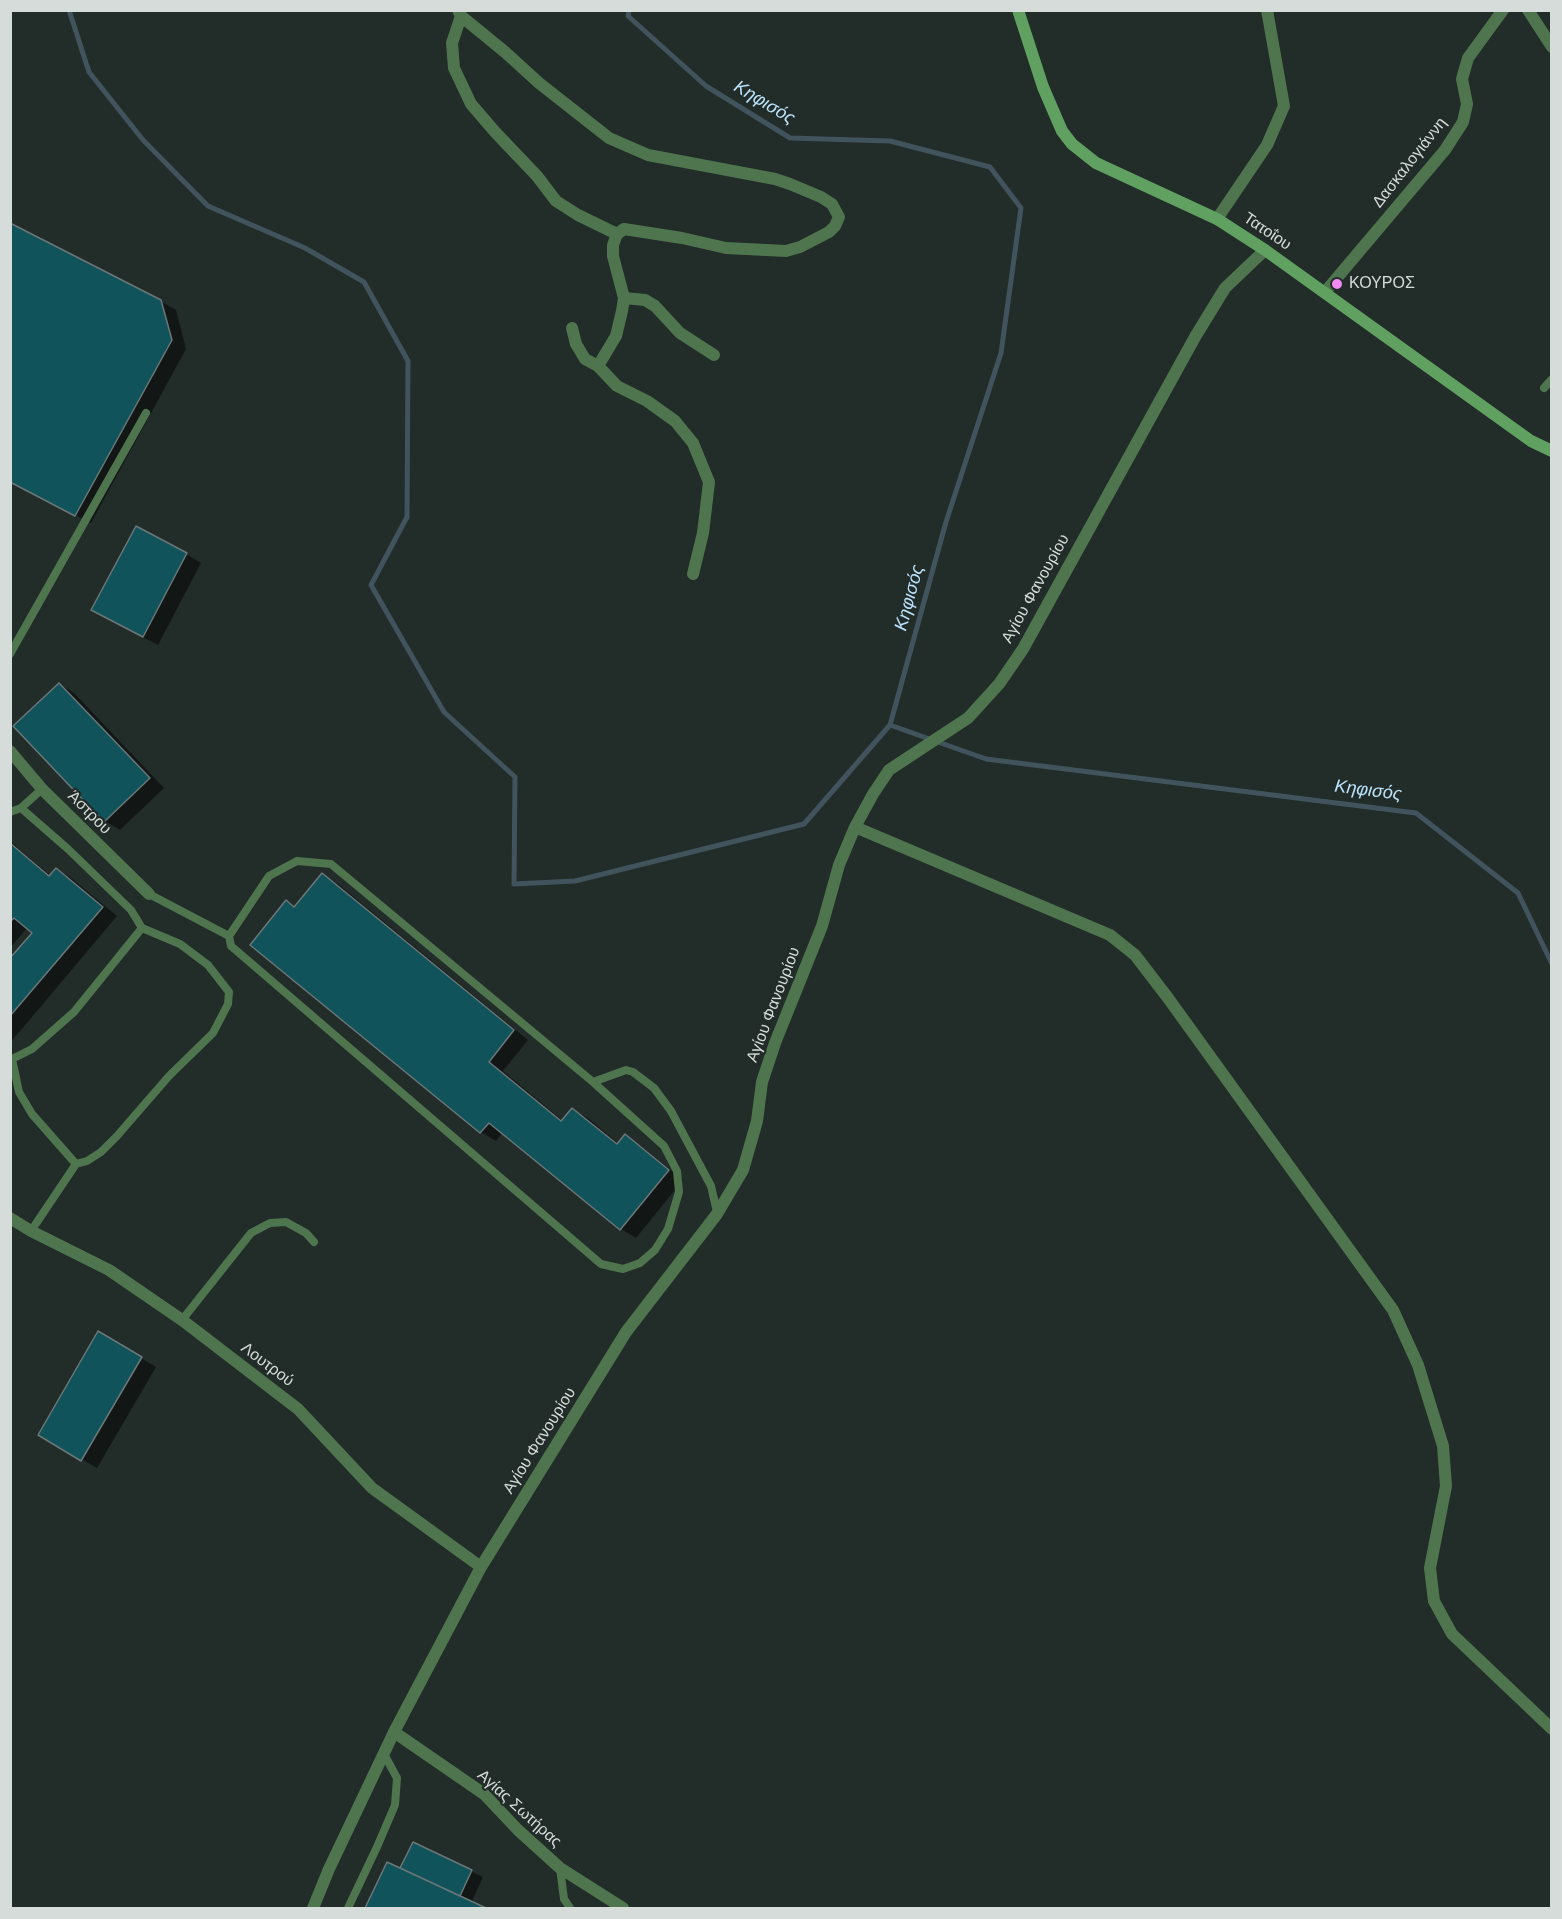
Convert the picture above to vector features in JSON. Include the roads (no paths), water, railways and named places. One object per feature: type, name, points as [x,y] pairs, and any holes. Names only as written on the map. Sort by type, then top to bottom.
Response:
[{"type":"main road","name":"Τατοΐου","points":[[1018,10],[1047,97],[1062,131],[1072,144],[1096,163],[1217,219],[1325,292],[1531,441],[1551,451]]},
{"type":"street","points":[[1217,219],[1267,145],[1284,106],[1267,10]]},
{"type":"street","name":"Δασκαλογιάννη","points":[[1325,292],[1445,150],[1457,131],[1467,104],[1462,79],[1468,58],[1503,10]]},
{"type":"street","points":[[1528,10],[1551,47]]},
{"type":"street","points":[[598,366],[616,336],[624,297],[613,256],[613,245],[617,234],[624,229],[726,248],[786,251],[800,247],[829,232],[839,217],[832,204],[790,184],[775,179],[648,155],[609,138],[539,83],[460,13],[452,43],[454,68],[471,104],[537,176],[556,201],[578,215],[617,234]]},
{"type":"street","name":"Αγίου Φανουρίου","points":[[313,1908],[394,1732],[481,1567],[626,1332],[717,1214],[743,1170],[757,1120],[765,1072],[822,926],[839,865],[855,827],[889,770],[968,718],[999,684],[1023,649],[1195,337],[1225,288],[1265,250]]},
{"type":"street","points":[[624,297],[645,300],[654,306],[680,333],[714,355]]},
{"type":"street","points":[[572,328],[576,344],[585,359],[598,366],[617,386],[647,401],[675,421],[693,443],[709,482],[703,533],[693,574]]},
{"type":"street","name":"Άστρου","points":[[10,751],[42,789],[149,894]]},
{"type":"street","points":[[855,827],[1110,935],[1135,955],[1393,1310],[1418,1365],[1443,1446],[1446,1486],[1430,1568],[1434,1601],[1452,1634],[1551,1729]]},
{"type":"street","name":"Λουτρού","points":[[10,1218],[109,1270],[182,1320],[298,1410],[372,1488],[481,1567]]},
{"type":"street","name":"Αγίας Σωτήρας","points":[[394,1732],[484,1794],[518,1830],[560,1868],[623,1908]]},
{"type":"lane","points":[[1544,388],[1551,379]]},
{"type":"lane","points":[[10,654],[146,413]]},
{"type":"lane","points":[[10,812],[21,808],[42,789]]},
{"type":"lane","points":[[21,808],[68,849],[131,910],[142,928],[180,944],[208,965],[229,992],[228,1004],[213,1033],[169,1076],[117,1136],[94,1156],[76,1164],[31,1231]]},
{"type":"lane","points":[[297,861],[332,864],[593,1082],[664,1146],[677,1171],[679,1192],[668,1229],[655,1250],[640,1263],[623,1269],[601,1264],[231,946],[229,936],[269,876],[297,861]]},
{"type":"lane","points":[[149,894],[229,936]]},
{"type":"lane","points":[[76,1164],[32,1114],[19,1092],[11,1060],[32,1049],[74,1012],[142,928]]},
{"type":"lane","points":[[593,1082],[626,1070],[633,1072],[654,1088],[671,1111],[711,1186],[717,1214]]},
{"type":"lane","points":[[182,1320],[251,1233],[270,1223],[286,1222],[306,1233],[314,1242]]},
{"type":"lane","points":[[348,1908],[394,1805],[397,1778],[384,1754]]},
{"type":"lane","points":[[560,1868],[564,1899],[570,1908]]},
{"type":"waterway","points":[[69,10],[89,72],[143,140],[208,206],[305,248],[364,282],[408,361],[407,517],[371,585],[444,712],[515,777],[514,884],[575,881],[804,824],[890,725]]},
{"type":"waterway","name":"Κηφισός","points":[[629,10],[628,16],[706,86],[790,138],[890,141],[990,167],[1021,208],[1001,353],[946,522],[890,725],[986,759],[1416,813],[1518,893],[1552,964]]},
{"type":"place","name":"ΚΟΥΡΟΣ","points":[[1337,284]]}]
